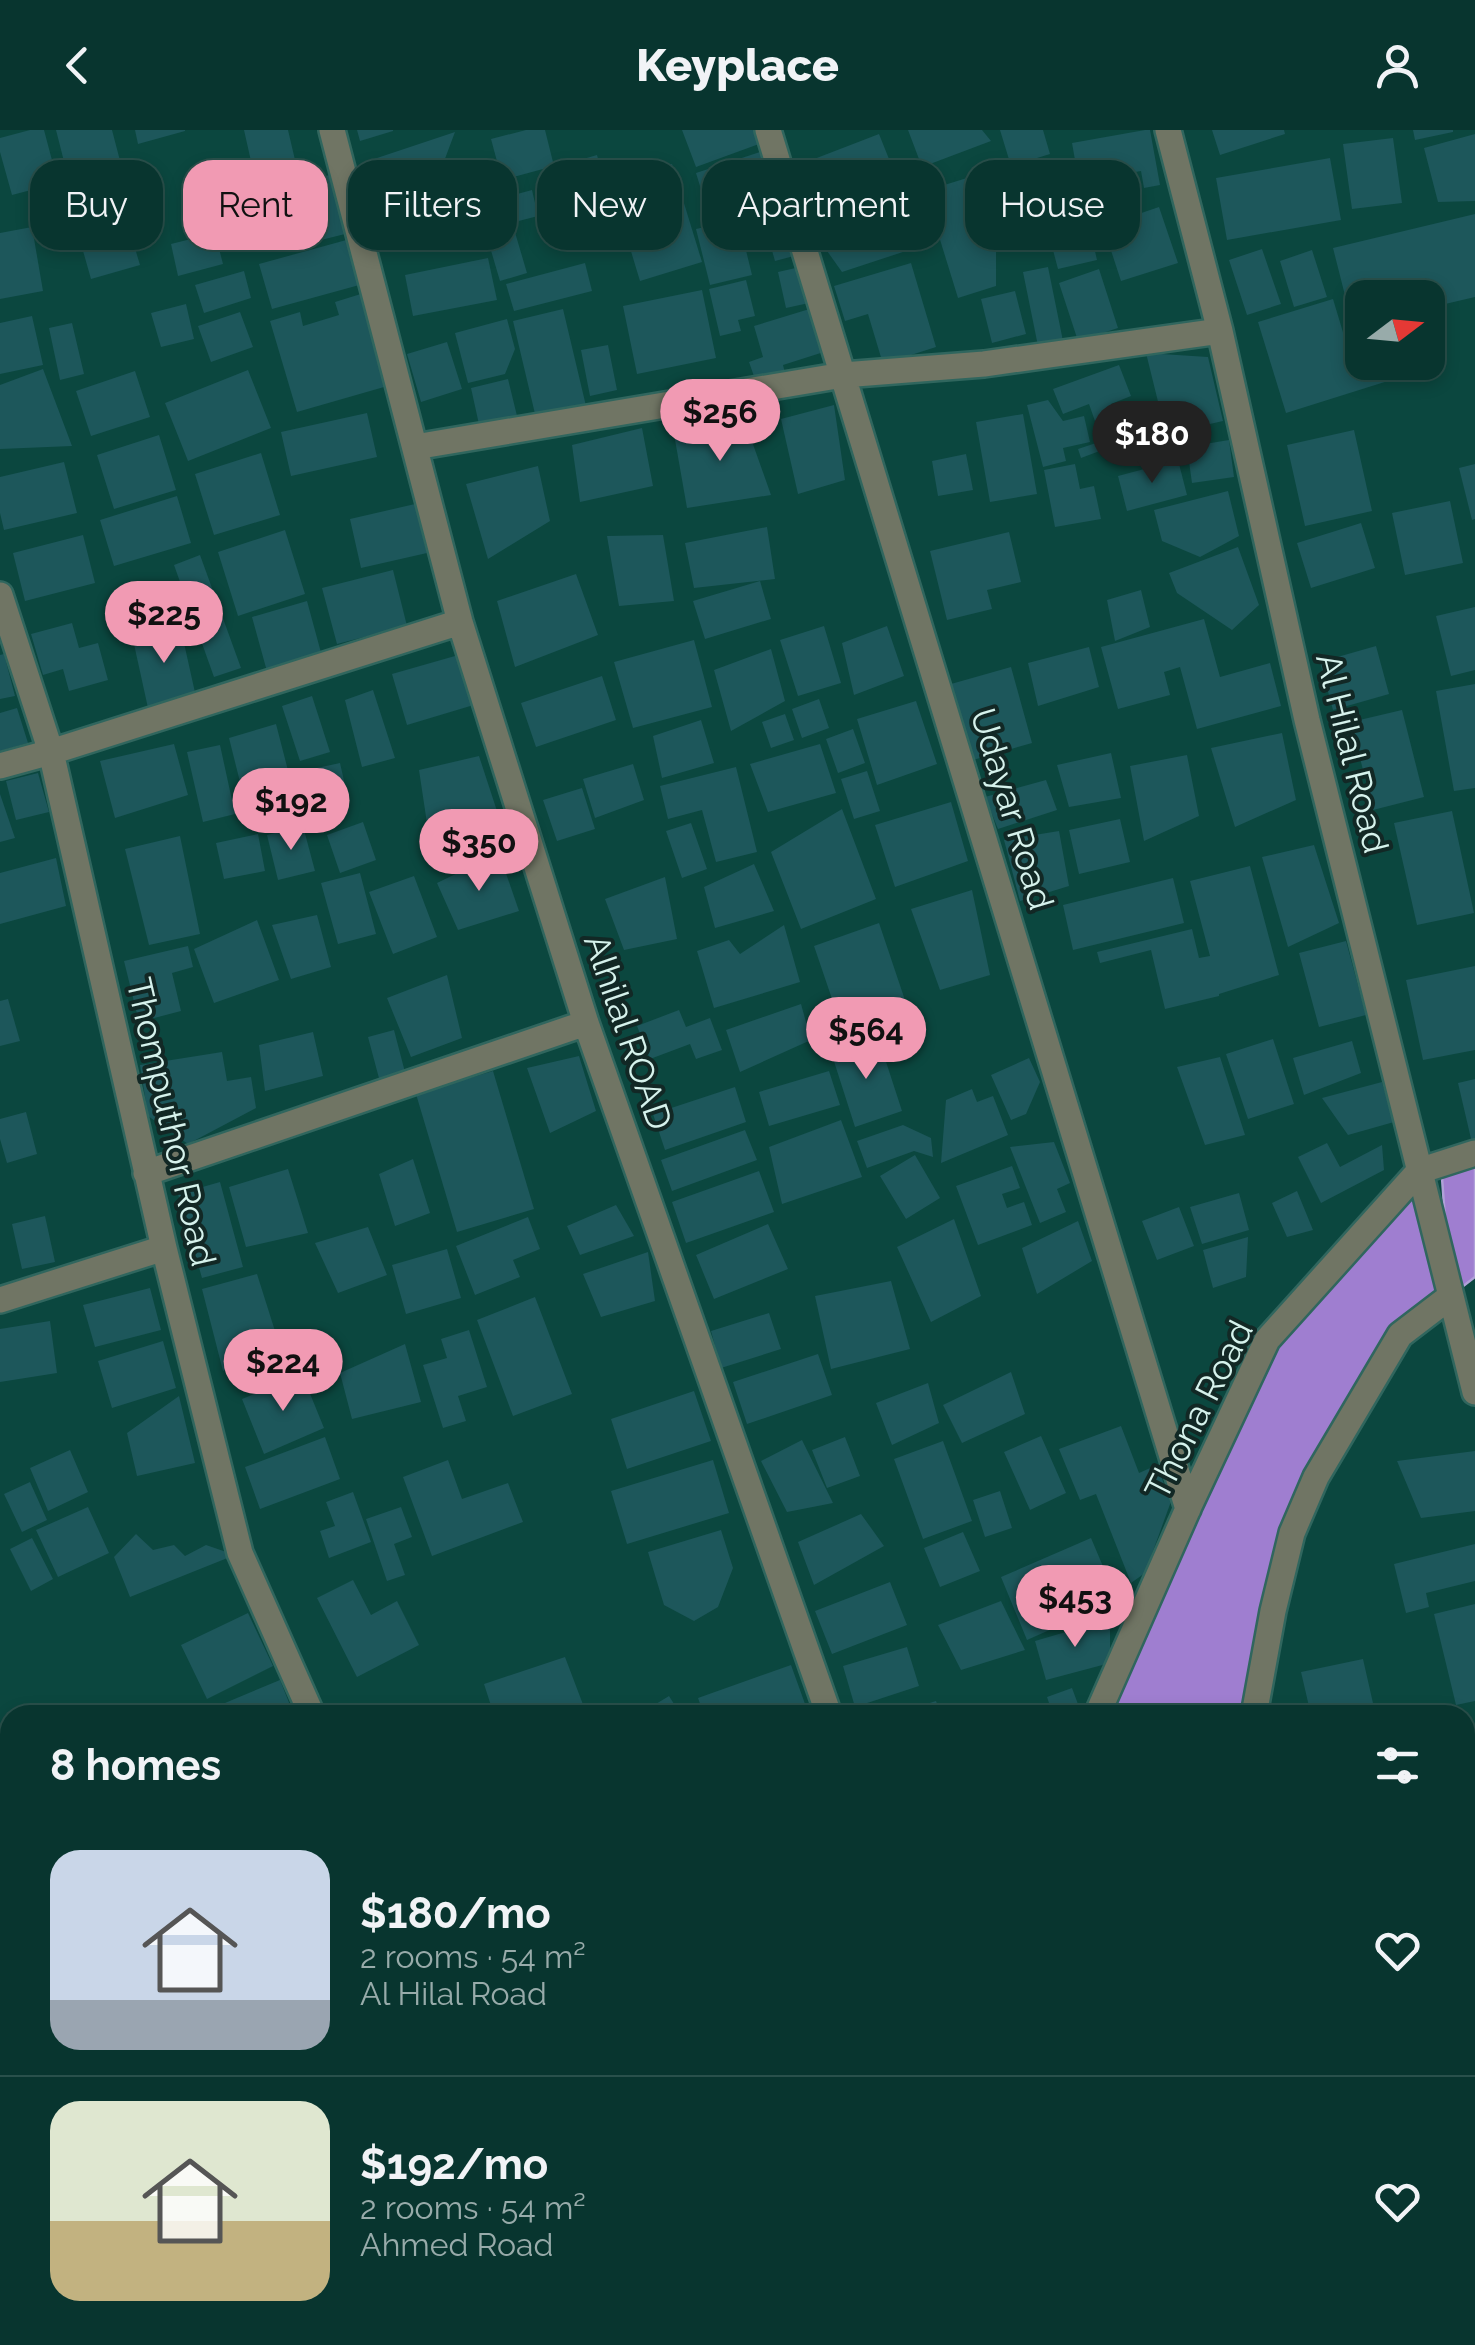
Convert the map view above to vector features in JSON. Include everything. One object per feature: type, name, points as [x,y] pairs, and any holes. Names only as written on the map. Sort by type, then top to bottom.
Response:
[{"type":"street","name":"Alhilal ROAD","points":[[332,130],[460,622],[586,1023],[826,1705]]},
{"type":"street","name":"Udayar Road","points":[[768,130],[1188,1509]]},
{"type":"street","name":"Al Hilal Road","points":[[1168,130],[1220,331],[1306,720],[1419,1171],[1460,1301],[1475,1392]]},
{"type":"street","points":[[415,447],[843,375],[984,364],[1220,331]]},
{"type":"street","name":"Thomputhor Road","points":[[0,595],[51,752],[146,1173],[240,1552],[308,1705]]},
{"type":"street","points":[[0,766],[460,622]]},
{"type":"street","points":[[146,1173],[586,1023]]},
{"type":"street","points":[[1419,1171],[1475,1153]]},
{"type":"street","name":"Thona Road","points":[[1102,1705],[1188,1509],[1268,1340],[1419,1171]]},
{"type":"street","points":[[0,1300],[164,1248]]},
{"type":"street","points":[[1256,1705],[1292,1534],[1316,1477],[1400,1335],[1460,1301]]},
{"type":"shaded area","points":[[1475,1153],[1475,1277],[1400,1335],[1291,1521],[1249,1705],[1102,1705],[1267,1340],[1419,1171],[1450,1288],[1441,1164]]},
{"type":"building","points":[[44,130],[52,160],[30,160],[30,190],[12,195],[0,138]]},
{"type":"building","points":[[56,130],[112,130],[120,160],[64,160]]},
{"type":"building","points":[[135,130],[185,130],[185,131],[138,144]]},
{"type":"building","points":[[244,130],[288,130],[295,160],[251,160]]},
{"type":"building","points":[[357,130],[393,130],[393,131],[360,141]]},
{"type":"building","points":[[526,130],[545,130],[552,160],[537,160],[537,171],[517,176],[517,160],[497,160],[491,139]]},
{"type":"building","points":[[682,130],[754,130],[759,144],[715,160],[702,160],[702,165],[696,167]]},
{"type":"building","points":[[908,130],[982,130],[991,141],[941,160],[919,160]]},
{"type":"building","points":[[1000,130],[1043,130],[1050,154],[1030,160],[1009,160]]},
{"type":"building","points":[[1150,130],[1160,185],[1144,188],[1140,160],[1075,160],[1072,143]]},
{"type":"building","points":[[1212,130],[1284,130],[1285,134],[1220,155]]},
{"type":"building","points":[[1413,130],[1453,130],[1453,132],[1415,140]]},
{"type":"building","points":[[455,132],[444,160],[371,160]]},
{"type":"building","points":[[879,134],[889,160],[812,160]]},
{"type":"building","points":[[1475,134],[1475,201],[1438,202],[1424,148]]},
{"type":"building","points":[[1393,138],[1402,203],[1352,209],[1343,144]]},
{"type":"building","points":[[760,152],[763,160],[736,160]]},
{"type":"building","points":[[1330,158],[1341,220],[1227,240],[1216,178]]},
{"type":"building","points":[[702,171],[702,193],[696,173]]},
{"type":"building","points":[[328,175],[345,234],[328,238]]},
{"type":"building","points":[[965,179],[965,250],[996,250],[996,286],[958,298],[943,250],[945,185]]},
{"type":"building","points":[[532,190],[537,216],[517,221],[517,194]]},
{"type":"building","points":[[682,197],[702,262],[640,281],[631,250],[682,250]]},
{"type":"building","points":[[1159,207],[1178,263],[1121,281],[1111,250],[1140,250],[1140,213]]},
{"type":"building","points":[[1475,214],[1475,297],[1445,304],[1445,280],[1345,280],[1345,295],[1333,248]]},
{"type":"building","points":[[30,227],[30,250],[36,250],[43,291],[0,299],[0,233]]},
{"type":"building","points":[[702,228],[702,250],[746,250],[752,275],[710,285],[696,229]]},
{"type":"building","points":[[517,239],[527,273],[500,281],[491,250],[517,250]]},
{"type":"building","points":[[348,240],[348,250],[353,250],[363,284],[272,309],[259,264],[310,250],[328,250],[328,245]]},
{"type":"building","points":[[183,241],[183,250],[219,250],[223,264],[178,276],[171,244]]},
{"type":"building","points":[[1262,249],[1281,304],[1247,315],[1229,260]]},
{"type":"building","points":[[83,250],[136,250],[140,265],[91,279]]},
{"type":"building","points":[[772,250],[793,250],[794,256],[775,261]]},
{"type":"building","points":[[826,250],[909,250],[842,272]]},
{"type":"building","points":[[1053,250],[1095,250],[1097,260],[1058,269]]},
{"type":"building","points":[[1312,250],[1327,297],[1294,307],[1280,261]]},
{"type":"building","points":[[488,258],[497,300],[413,316],[405,275]]},
{"type":"building","points":[[585,263],[592,291],[514,311],[506,284]]},
{"type":"building","points":[[911,263],[936,347],[883,364],[868,314],[845,321],[834,286]]},
{"type":"building","points":[[800,267],[809,303],[786,308],[778,272]]},
{"type":"building","points":[[1048,267],[1063,341],[1038,346],[1023,272]]},
{"type":"building","points":[[1099,269],[1118,328],[1078,341],[1059,283]]},
{"type":"building","points":[[244,271],[251,298],[204,313],[195,285]]},
{"type":"building","points":[[746,280],[755,316],[738,320],[741,331],[720,336],[709,289]]},
{"type":"building","points":[[702,290],[716,358],[637,374],[623,306]]},
{"type":"building","points":[[1015,291],[1026,334],[992,343],[981,299]]},
{"type":"building","points":[[364,293],[391,385],[297,412],[270,321],[300,312],[303,326],[339,315],[335,302]]},
{"type":"building","points":[[1333,299],[1345,339],[1345,380],[1391,380],[1286,413],[1258,322]]},
{"type":"building","points":[[186,304],[194,339],[161,347],[151,313]]},
{"type":"building","points":[[816,307],[830,350],[783,365],[785,373],[756,382],[749,362],[763,357],[754,326]]},
{"type":"building","points":[[563,309],[586,406],[536,418],[513,321]]},
{"type":"building","points":[[240,312],[253,347],[211,362],[198,326]]},
{"type":"building","points":[[32,316],[43,365],[0,374],[0,323]]},
{"type":"building","points":[[507,319],[515,349],[505,374],[468,383],[455,333]]},
{"type":"building","points":[[72,323],[84,374],[60,380],[49,328]]},
{"type":"building","points":[[447,342],[462,389],[421,402],[407,354]]},
{"type":"building","points":[[608,345],[617,390],[590,396],[581,350]]},
{"type":"building","points":[[1146,353],[1208,357],[1223,421],[1166,434]]},
{"type":"building","points":[[1119,365],[1131,396],[1111,404],[1114,412],[1127,408],[1132,424],[1108,433],[1113,446],[1081,458],[1078,449],[1102,441],[1089,404],[1063,414],[1053,389]]},
{"type":"building","points":[[43,369],[72,446],[0,449],[0,385]]},
{"type":"building","points":[[248,370],[271,428],[188,461],[165,403]]},
{"type":"building","points":[[135,371],[150,417],[91,436],[76,391]]},
{"type":"building","points":[[508,379],[518,420],[480,429],[471,388]]},
{"type":"building","points":[[1048,400],[1063,421],[1084,416],[1090,442],[1063,448],[1066,461],[1043,467],[1027,405]]},
{"type":"building","points":[[834,405],[845,480],[798,494],[781,419]]},
{"type":"building","points":[[367,413],[377,457],[291,476],[281,432]]},
{"type":"building","points":[[1023,414],[1037,494],[990,502],[976,422]]},
{"type":"building","points":[[743,416],[771,495],[687,508],[674,434]]},
{"type":"building","points":[[642,428],[653,486],[580,502],[572,445]]},
{"type":"building","points":[[1354,430],[1372,511],[1305,526],[1287,445]]},
{"type":"building","points":[[159,435],[176,490],[114,509],[97,455]]},
{"type":"building","points":[[1229,440],[1234,477],[1192,483],[1187,447]]},
{"type":"building","points":[[261,453],[280,515],[214,535],[195,474]]},
{"type":"building","points":[[966,454],[973,490],[938,496],[932,461]]},
{"type":"building","points":[[1178,460],[1187,495],[1127,511],[1118,476]]},
{"type":"building","points":[[64,462],[77,513],[4,530],[0,477]]},
{"type":"building","points":[[1075,464],[1080,489],[1094,486],[1101,519],[1055,527],[1044,470]]},
{"type":"building","points":[[1475,464],[1475,519],[1472,520],[1459,468]]},
{"type":"building","points":[[538,466],[550,521],[488,559],[466,484]]},
{"type":"building","points":[[1228,491],[1239,536],[1200,557],[1162,541],[1154,510]]},
{"type":"building","points":[[177,496],[191,543],[114,566],[100,520]]},
{"type":"building","points":[[1450,501],[1463,563],[1405,575],[1392,513]]},
{"type":"building","points":[[415,504],[427,553],[361,568],[350,519]]},
{"type":"building","points":[[1361,523],[1375,568],[1311,588],[1297,543]]},
{"type":"building","points":[[767,527],[775,579],[694,588],[685,543]]},
{"type":"building","points":[[285,530],[305,594],[238,616],[218,552]]},
{"type":"building","points":[[1009,532],[1021,582],[987,590],[992,609],[947,620],[930,551]]},
{"type":"building","points":[[83,535],[95,583],[25,601],[13,553]]},
{"type":"building","points":[[663,535],[674,601],[619,606],[607,536]]},
{"type":"building","points":[[1238,547],[1259,605],[1232,630],[1177,593],[1169,573]]},
{"type":"building","points":[[200,555],[241,668],[214,677],[174,565]]},
{"type":"building","points":[[393,570],[407,626],[337,644],[322,588]]},
{"type":"building","points":[[576,574],[598,635],[515,667],[497,601]]},
{"type":"building","points":[[760,581],[771,619],[705,639],[693,601]]},
{"type":"building","points":[[1141,590],[1150,627],[1115,641],[1107,600]]},
{"type":"building","points":[[307,601],[323,660],[268,675],[252,617]]},
{"type":"building","points":[[1475,607],[1475,670],[1451,676],[1436,616]]},
{"type":"building","points":[[1204,619],[1220,677],[1270,663],[1281,706],[1197,729],[1180,667],[1164,672],[1170,695],[1118,709],[1101,647]]},
{"type":"building","points":[[72,623],[79,648],[98,643],[108,680],[69,691],[63,669],[43,675],[31,634]]},
{"type":"building","points":[[180,625],[196,697],[148,708],[132,635]]},
{"type":"building","points":[[824,626],[841,683],[798,696],[780,640]]},
{"type":"building","points":[[887,626],[904,676],[854,695],[842,643]]},
{"type":"building","points":[[694,640],[712,707],[633,728],[614,662]]},
{"type":"building","points":[[1376,646],[1389,694],[1333,710],[1320,662]]},
{"type":"building","points":[[1089,647],[1099,687],[1038,706],[1028,663]]},
{"type":"building","points":[[771,649],[785,701],[731,731],[714,670]]},
{"type":"building","points":[[4,654],[15,696],[0,699],[0,655]]},
{"type":"building","points":[[462,654],[477,704],[407,725],[392,674]]},
{"type":"building","points":[[1011,667],[1032,743],[973,760],[951,684]]},
{"type":"building","points":[[602,676],[616,720],[536,747],[521,703]]},
{"type":"building","points":[[1475,684],[1475,788],[1454,791],[1436,691]]},
{"type":"building","points":[[373,690],[395,758],[362,767],[345,700]]},
{"type":"building","points":[[312,696],[330,752],[300,761],[282,706]]},
{"type":"building","points":[[819,699],[829,728],[802,738],[792,709]]},
{"type":"building","points":[[916,701],[937,764],[877,785],[857,719]]},
{"type":"building","points":[[17,708],[28,743],[0,751],[0,713]]},
{"type":"building","points":[[1402,710],[1424,797],[1373,810],[1351,722]]},
{"type":"building","points":[[785,714],[794,740],[771,748],[762,722]]},
{"type":"building","points":[[701,720],[714,763],[662,778],[653,736]]},
{"type":"building","points":[[276,724],[291,782],[245,802],[229,738]]},
{"type":"building","points":[[853,729],[865,763],[838,773],[826,739]]},
{"type":"building","points":[[1282,733],[1296,800],[1235,827],[1211,748]]},
{"type":"building","points":[[174,744],[188,795],[115,818],[100,761]]},
{"type":"building","points":[[820,744],[836,793],[768,812],[750,764]]},
{"type":"building","points":[[220,745],[235,814],[203,822],[187,752]]},
{"type":"building","points":[[1111,753],[1121,798],[1069,807],[1057,765]]},
{"type":"building","points":[[1187,755],[1199,816],[1144,841],[1130,766]]},
{"type":"building","points":[[479,756],[497,811],[428,830],[419,770]]},
{"type":"building","points":[[340,763],[349,803],[312,816],[303,771]]},
{"type":"building","points":[[633,764],[644,800],[595,818],[583,779]]},
{"type":"building","points":[[736,767],[757,852],[716,862],[702,810],[668,819],[660,786]]},
{"type":"building","points":[[867,771],[880,811],[854,819],[841,779]]},
{"type":"building","points":[[38,773],[49,812],[16,820],[6,781]]},
{"type":"building","points":[[1046,780],[1057,810],[998,829],[985,797]]},
{"type":"building","points":[[582,788],[595,829],[557,841],[543,800]]},
{"type":"building","points":[[0,794],[15,838],[0,842]]},
{"type":"building","points":[[951,802],[968,861],[895,887],[875,825]]},
{"type":"building","points":[[842,809],[876,899],[801,929],[771,852]]},
{"type":"building","points":[[1452,811],[1474,913],[1417,925],[1394,823]]},
{"type":"building","points":[[1120,819],[1130,862],[1079,874],[1069,830]]},
{"type":"building","points":[[363,822],[376,860],[340,873],[327,835]]},
{"type":"building","points":[[691,823],[707,869],[682,878],[666,831]]},
{"type":"building","points":[[303,826],[315,871],[278,880],[267,835]]},
{"type":"building","points":[[1059,831],[1069,886],[1020,901],[1004,840]]},
{"type":"building","points":[[258,834],[265,871],[224,879],[216,843]]},
{"type":"building","points":[[180,836],[200,934],[149,945],[125,849]]},
{"type":"building","points":[[1314,845],[1339,923],[1288,947],[1262,857]]},
{"type":"building","points":[[499,853],[519,911],[458,930],[437,883]]},
{"type":"building","points":[[56,858],[66,906],[0,924],[0,873]]},
{"type":"building","points":[[754,864],[774,911],[715,928],[704,887]]},
{"type":"building","points":[[1250,866],[1279,975],[1165,1009],[1151,950],[1100,963],[1097,952],[1192,929],[1199,958],[1210,956],[1190,881]]},
{"type":"building","points":[[360,873],[376,934],[338,944],[321,883]]},
{"type":"building","points":[[414,876],[437,937],[393,954],[369,892]]},
{"type":"building","points":[[665,877],[677,939],[624,950],[605,899]]},
{"type":"building","points":[[1173,878],[1184,923],[1073,950],[1063,905]]},
{"type":"building","points":[[972,890],[990,975],[940,990],[911,909]]},
{"type":"building","points":[[317,915],[331,967],[291,979],[272,925]]},
{"type":"building","points":[[257,920],[279,980],[214,1003],[194,949]]},
{"type":"building","points":[[879,923],[909,1012],[844,1034],[814,946]]},
{"type":"building","points":[[784,925],[800,982],[714,1008],[697,951],[729,940],[740,954]]},
{"type":"building","points":[[1346,941],[1366,1015],[1319,1027],[1299,953]]},
{"type":"building","points":[[188,946],[193,967],[172,973],[181,1011],[139,1022],[124,961]]},
{"type":"building","points":[[1475,966],[1475,1050],[1423,1060],[1406,980]]},
{"type":"building","points":[[447,975],[462,1038],[411,1057],[387,998]]},
{"type":"building","points":[[8,999],[20,1041],[0,1046],[0,1001]]},
{"type":"building","points":[[801,1004],[811,1040],[740,1072],[726,1030]]},
{"type":"building","points":[[679,1010],[686,1027],[710,1018],[722,1050],[696,1059],[690,1044],[650,1059],[637,1026]]},
{"type":"building","points":[[394,1030],[406,1076],[380,1082],[368,1037]]},
{"type":"building","points":[[313,1032],[323,1076],[265,1091],[259,1045]]},
{"type":"building","points":[[878,1037],[902,1111],[855,1127],[831,1052]]},
{"type":"building","points":[[1273,1039],[1294,1104],[1248,1119],[1226,1054]]},
{"type":"building","points":[[1352,1041],[1361,1073],[1304,1095],[1293,1058]]},
{"type":"building","points":[[222,1052],[227,1081],[251,1077],[256,1108],[188,1144],[148,1116],[140,1065]]},
{"type":"building","points":[[579,1056],[596,1111],[550,1133],[527,1068]]},
{"type":"building","points":[[1220,1057],[1245,1135],[1205,1145],[1177,1067]]},
{"type":"building","points":[[1029,1058],[1040,1082],[1026,1114],[1011,1120],[991,1075]]},
{"type":"building","points":[[493,1071],[534,1209],[457,1232],[416,1094]]},
{"type":"building","points":[[829,1071],[840,1105],[769,1126],[759,1092]]},
{"type":"building","points":[[1475,1079],[1475,1142],[1472,1143],[1458,1083]]},
{"type":"building","points":[[1382,1082],[1394,1122],[1348,1135],[1322,1098]]},
{"type":"building","points":[[735,1087],[746,1122],[665,1150],[653,1114]]},
{"type":"building","points":[[972,1089],[977,1102],[993,1096],[1008,1135],[941,1163],[946,1100]]},
{"type":"building","points":[[26,1112],[37,1154],[7,1163],[0,1139],[0,1119]]},
{"type":"building","points":[[841,1120],[862,1177],[782,1204],[769,1147]]},
{"type":"building","points":[[903,1125],[931,1138],[933,1157],[914,1151],[867,1168],[857,1141]]},
{"type":"building","points":[[745,1130],[757,1160],[672,1191],[661,1160]]},
{"type":"building","points":[[1054,1142],[1070,1183],[1057,1189],[1066,1212],[1040,1223],[1010,1147]]},
{"type":"building","points":[[1327,1143],[1340,1167],[1382,1145],[1384,1170],[1321,1203],[1298,1157]]},
{"type":"building","points":[[915,1155],[940,1198],[906,1219],[880,1176]]},
{"type":"building","points":[[413,1159],[430,1213],[395,1226],[379,1174]]},
{"type":"building","points":[[1012,1166],[1020,1188],[1002,1194],[1007,1208],[1024,1202],[1032,1225],[978,1245],[956,1186]]},
{"type":"building","points":[[288,1169],[308,1233],[246,1247],[229,1187]]},
{"type":"building","points":[[759,1171],[774,1212],[686,1243],[672,1202]]},
{"type":"building","points":[[220,1182],[243,1267],[202,1278],[178,1194]]},
{"type":"building","points":[[1297,1191],[1313,1230],[1287,1237],[1272,1203]]},
{"type":"building","points":[[1239,1193],[1249,1230],[1202,1244],[1190,1207]]},
{"type":"building","points":[[616,1205],[634,1236],[580,1255],[567,1226]]},
{"type":"building","points":[[1179,1207],[1194,1246],[1157,1260],[1142,1221]]},
{"type":"building","points":[[45,1216],[55,1262],[22,1269],[12,1224]]},
{"type":"building","points":[[528,1217],[540,1249],[513,1260],[520,1277],[475,1295],[456,1246]]},
{"type":"building","points":[[954,1219],[981,1296],[931,1322],[897,1247]]},
{"type":"building","points":[[1078,1221],[1092,1261],[1037,1294],[1022,1248]]},
{"type":"building","points":[[768,1224],[788,1269],[714,1299],[696,1255]]},
{"type":"building","points":[[368,1227],[387,1275],[338,1293],[315,1243]]},
{"type":"building","points":[[1248,1237],[1246,1277],[1213,1288],[1203,1250]]},
{"type":"building","points":[[447,1249],[461,1298],[406,1314],[392,1265]]},
{"type":"building","points":[[648,1252],[655,1301],[601,1317],[583,1274]]},
{"type":"building","points":[[257,1274],[281,1350],[223,1371],[202,1289]]},
{"type":"building","points":[[891,1281],[910,1349],[831,1369],[815,1296]]},
{"type":"building","points":[[150,1288],[161,1330],[95,1347],[83,1305]]},
{"type":"building","points":[[535,1297],[572,1394],[513,1416],[477,1320]]},
{"type":"building","points":[[769,1313],[781,1349],[721,1368],[711,1331]]},
{"type":"building","points":[[50,1321],[57,1373],[0,1382],[0,1329]]},
{"type":"building","points":[[469,1330],[487,1387],[458,1396],[466,1421],[443,1428],[423,1365],[447,1358],[441,1339]]},
{"type":"building","points":[[163,1341],[176,1388],[112,1408],[98,1361]]},
{"type":"building","points":[[405,1344],[421,1402],[352,1419],[340,1373]]},
{"type":"building","points":[[818,1354],[832,1395],[747,1424],[733,1382]]},
{"type":"building","points":[[1011,1372],[1025,1414],[962,1443],[943,1405]]},
{"type":"building","points":[[302,1374],[324,1428],[264,1454],[242,1399]]},
{"type":"building","points":[[928,1383],[939,1423],[892,1445],[876,1403]]},
{"type":"building","points":[[694,1391],[711,1441],[627,1469],[611,1419]]},
{"type":"building","points":[[179,1396],[195,1463],[137,1476],[127,1433]]},
{"type":"building","points":[[1121,1426],[1139,1473],[1157,1465],[1173,1496],[1145,1573],[1131,1583],[1096,1494],[1080,1500],[1059,1449]]},
{"type":"building","points":[[1041,1436],[1066,1493],[1030,1510],[1004,1452]]},
{"type":"building","points":[[325,1437],[340,1479],[260,1509],[245,1467]]},
{"type":"building","points":[[845,1437],[860,1476],[827,1488],[812,1450]]},
{"type":"building","points":[[802,1440],[833,1503],[787,1512],[761,1461]]},
{"type":"building","points":[[943,1441],[972,1521],[923,1539],[894,1459]]},
{"type":"building","points":[[70,1450],[88,1492],[48,1511],[30,1468]]},
{"type":"building","points":[[1475,1451],[1475,1511],[1421,1518],[1397,1461]]},
{"type":"building","points":[[448,1460],[462,1499],[508,1483],[523,1522],[432,1556],[403,1477]]},
{"type":"building","points":[[713,1460],[729,1513],[627,1544],[611,1491]]},
{"type":"building","points":[[30,1482],[47,1520],[22,1532],[4,1494]]},
{"type":"building","points":[[1000,1491],[1012,1528],[985,1537],[973,1500]]},
{"type":"building","points":[[353,1492],[371,1542],[329,1558],[320,1531],[335,1526],[326,1502]]},
{"type":"building","points":[[88,1507],[109,1553],[58,1577],[36,1530]]},
{"type":"building","points":[[401,1507],[412,1537],[394,1544],[405,1575],[387,1581],[366,1519]]},
{"type":"building","points":[[861,1514],[884,1546],[814,1585],[798,1542]]},
{"type":"building","points":[[721,1530],[733,1568],[718,1607],[694,1621],[664,1605],[648,1552]]},
{"type":"building","points":[[963,1532],[980,1571],[940,1587],[924,1548]]},
{"type":"building","points":[[136,1534],[153,1550],[174,1545],[185,1556],[206,1545],[235,1555],[130,1597],[114,1557]]},
{"type":"building","points":[[32,1538],[53,1579],[31,1591],[10,1549]]},
{"type":"building","points":[[1091,1538],[1121,1609],[1108,1604],[1027,1640],[1001,1577]]},
{"type":"building","points":[[1475,1544],[1475,1581],[1426,1593],[1429,1607],[1406,1613],[1394,1564]]},
{"type":"building","points":[[353,1580],[371,1615],[397,1601],[419,1645],[357,1677],[317,1598]]},
{"type":"building","points":[[890,1582],[907,1625],[832,1654],[815,1611]]},
{"type":"building","points":[[1001,1601],[1025,1650],[961,1670],[938,1625]]},
{"type":"building","points":[[1475,1604],[1475,1701],[1456,1705],[1434,1614]]},
{"type":"building","points":[[248,1613],[273,1666],[207,1699],[181,1645]]},
{"type":"building","points":[[1110,1619],[1110,1663],[1046,1680],[1035,1641]]},
{"type":"building","points":[[907,1647],[919,1686],[854,1705],[843,1666]]},
{"type":"building","points":[[565,1657],[583,1705],[491,1705],[484,1684]]},
{"type":"building","points":[[1363,1659],[1373,1705],[1309,1705],[1301,1672]]},
{"type":"building","points":[[791,1665],[805,1705],[700,1705],[698,1698]]},
{"type":"building","points":[[280,1680],[290,1705],[226,1705]]},
{"type":"building","points":[[1072,1688],[1078,1705],[1050,1705],[1047,1697]]},
{"type":"building","points":[[669,1696],[675,1705],[654,1705]]}]
